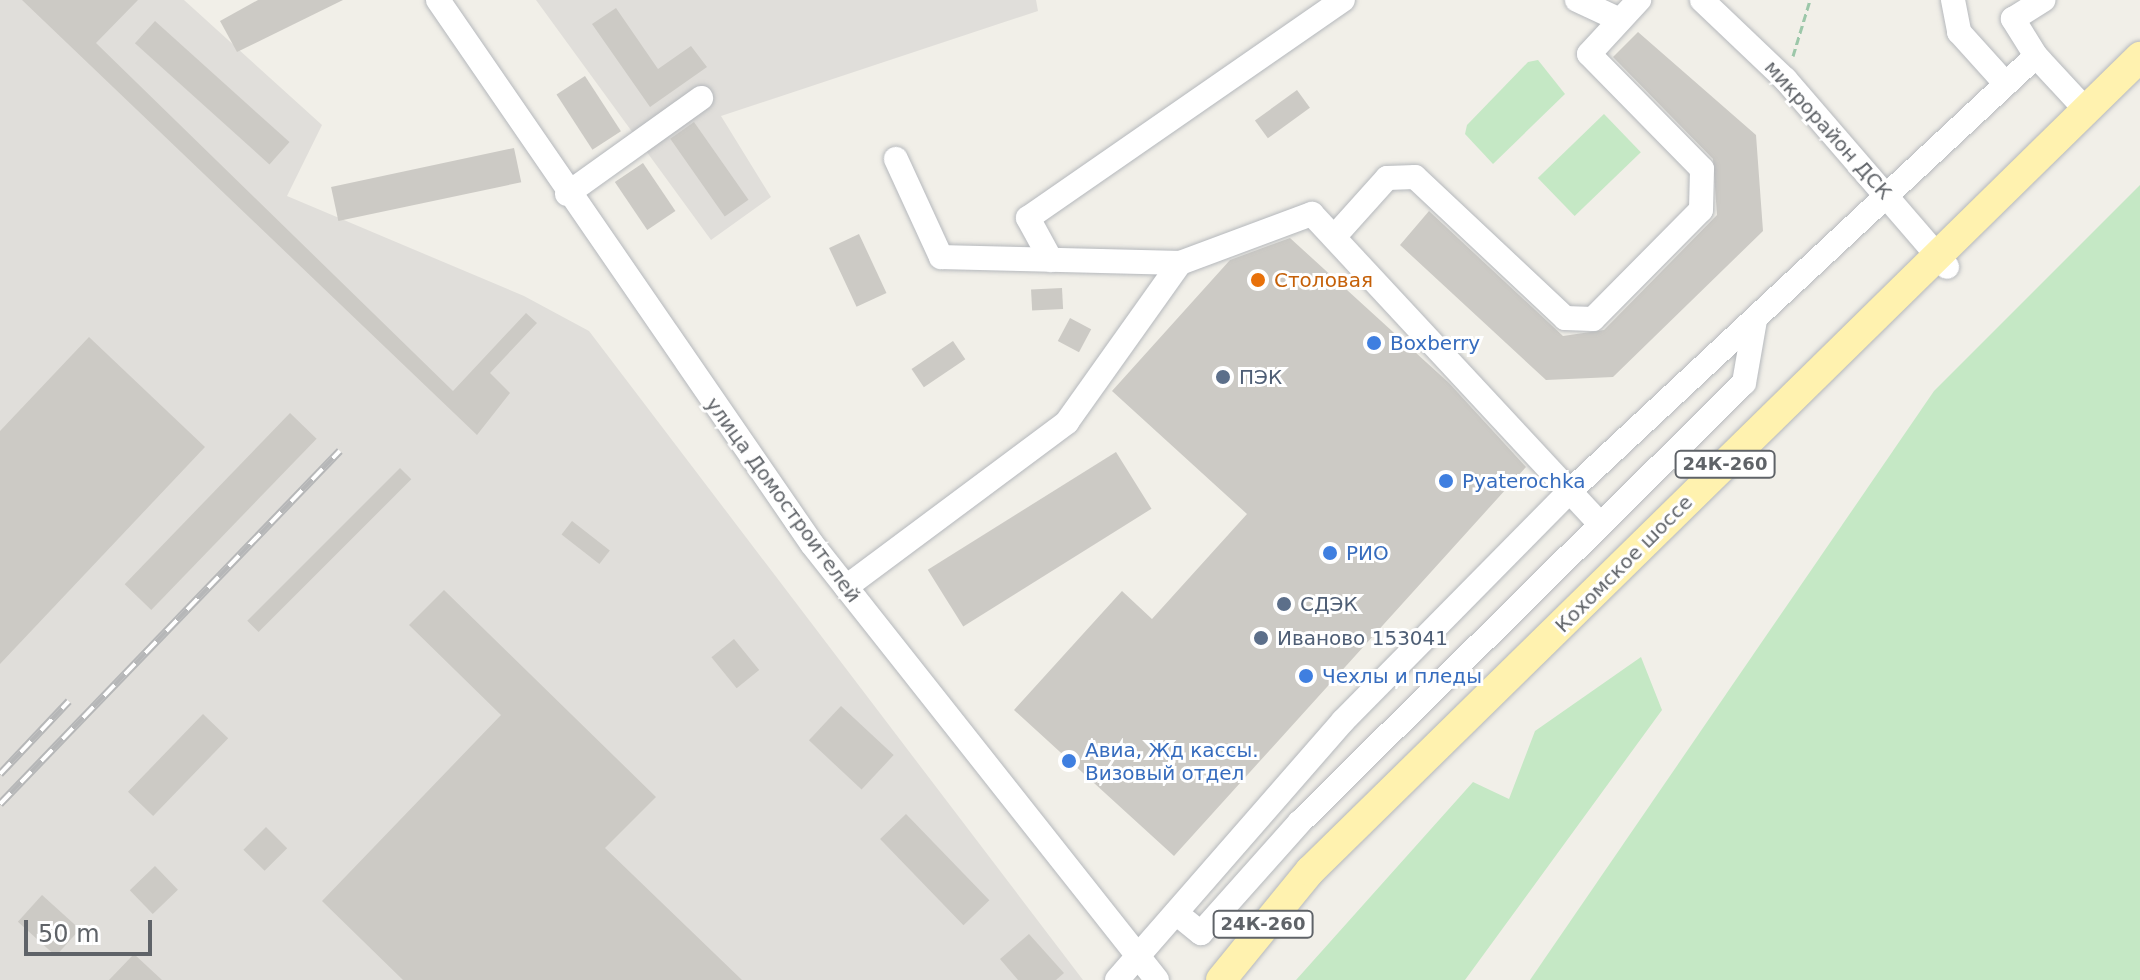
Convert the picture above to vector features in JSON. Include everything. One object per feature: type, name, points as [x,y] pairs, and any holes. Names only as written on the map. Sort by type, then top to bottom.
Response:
[{"type":"main road","name":"Кохомское шоссе","points":[[1237,980],[1318,877],[1942,261],[2140,57]]},
{"type":"main road","name":"Кохомское шоссе","points":[[1221,980],[1310,871],[2140,68]]},
{"type":"street","name":"улица Домостроителей","points":[[438,0],[567,194],[846,587],[1157,980]]},
{"type":"street","points":[[1051,260],[1028,218],[1343,0]]},
{"type":"street","points":[[1577,0],[1620,20]]},
{"type":"street","points":[[1335,236],[1387,178],[1415,177],[1565,318],[1593,319],[1701,210],[1702,169],[1589,54],[1639,0]]},
{"type":"street","name":"микрорайон ДСК","points":[[1702,0],[1785,79],[1942,261]]},
{"type":"street","points":[[1953,0],[1959,32],[2006,84]]},
{"type":"street","points":[[2044,0],[2013,19],[2036,56],[2086,110]]},
{"type":"street","points":[[1117,980],[1343,721],[1568,493],[2036,56]]},
{"type":"street","points":[[567,194],[701,98]]},
{"type":"street","points":[[896,159],[941,257],[1180,263],[1312,214],[1599,523]]},
{"type":"street","points":[[846,587],[1067,422],[1180,263]]},
{"type":"street","points":[[1176,913],[1201,933],[1300,822],[1744,383],[1755,320]]},
{"type":"path","points":[[1785,79],[1810,0]]},
{"type":"shaded area","points":[[0,0],[184,0],[322,125],[287,196],[524,296],[589,331],[1083,980],[0,980]]},
{"type":"shaded area","points":[[536,0],[1036,0],[1038,11],[721,116],[771,197],[711,240]]},
{"type":"green space","points":[[1538,60],[1565,94],[1493,164],[1465,134],[1467,125],[1528,62]]},
{"type":"green space","points":[[1604,114],[1641,152],[1575,216],[1538,178]]},
{"type":"green space","points":[[2140,185],[2140,980],[1530,980],[1934,391]]},
{"type":"green space","points":[[1641,657],[1662,710],[1465,980],[1296,980],[1473,782],[1509,799],[1535,731]]},
{"type":"building","points":[[22,0],[138,0],[96,43],[453,391],[526,313],[537,323],[490,373],[510,393],[477,435]]},
{"type":"building","points":[[258,0],[343,0],[237,52],[220,21]]},
{"type":"building","points":[[616,8],[658,69],[691,46],[707,67],[650,107],[592,24]]},
{"type":"building","points":[[155,21],[290,142],[269,164],[135,43]]},
{"type":"building","points":[[1638,32],[1756,135],[1763,231],[1613,377],[1546,380],[1400,245],[1429,211],[1563,336],[1604,330],[1717,215],[1713,159],[1613,57]]},
{"type":"building","points":[[585,76],[621,131],[592,150],[556,95]]},
{"type":"building","points":[[1297,90],[1310,108],[1268,138],[1255,121]]},
{"type":"building","points":[[694,122],[748,200],[725,216],[670,139]]},
{"type":"building","points":[[514,148],[521,182],[338,221],[331,187]]},
{"type":"building","points":[[643,163],[675,211],[647,230],[615,182]]},
{"type":"building","points":[[859,234],[886,293],[857,307],[829,248]]},
{"type":"building","name":"РИО","points":[[1290,238],[1449,383],[1526,467],[1174,856],[1014,710],[1122,591],[1152,619],[1247,514],[1112,391],[1230,260]]},
{"type":"building","points":[[1062,288],[1063,309],[1032,311],[1031,290]]},
{"type":"building","points":[[1070,318],[1091,329],[1079,352],[1058,341]]},
{"type":"building","points":[[89,337],[205,447],[0,664],[0,431]]},
{"type":"building","points":[[953,341],[965,359],[924,387],[912,369]]},
{"type":"building","points":[[290,413],[317,439],[151,610],[125,584]]},
{"type":"building","points":[[1116,452],[1152,509],[963,626],[928,570]]},
{"type":"building","points":[[400,468],[411,479],[259,632],[247,621]]},
{"type":"building","points":[[572,521],[610,551],[599,564],[562,534]]},
{"type":"building","points":[[444,590],[656,797],[605,848],[742,980],[403,980],[322,901],[501,715],[409,625]]},
{"type":"building","points":[[734,639],[759,670],[737,688],[711,657]]},
{"type":"building","points":[[841,706],[894,755],[862,789],[809,740]]},
{"type":"building","points":[[203,714],[228,738],[153,816],[128,792]]},
{"type":"building","points":[[906,814],[989,900],[963,925],[880,839]]},
{"type":"building","points":[[266,827],[287,848],[265,871],[243,850]]},
{"type":"building","points":[[155,866],[178,890],[153,914],[130,890]]},
{"type":"building","points":[[42,895],[80,929],[56,956],[18,922]]},
{"type":"building","points":[[1029,934],[1064,973],[1056,980],[1018,980],[1000,959]]},
{"type":"building","points":[[134,954],[162,980],[109,980]]},
{"type":"railway","points":[[0,804],[340,451]]},
{"type":"railway","points":[[0,774],[69,701]]},
{"type":"place","name":"Столовая","points":[[1258,280]]},
{"type":"place","name":"Boxberry","points":[[1374,343]]},
{"type":"place","name":"ПЭК","points":[[1223,377]]},
{"type":"place","name":"Pyaterochka","points":[[1446,481]]},
{"type":"place","name":"РИО","points":[[1330,553]]},
{"type":"place","name":"СДЭК","points":[[1284,604]]},
{"type":"place","name":"Иваново 153041","points":[[1261,638]]},
{"type":"place","name":"Чехлы и пледы","points":[[1306,676]]},
{"type":"place","name":"Авиа, Жд кассы. Визовый отдел","points":[[1069,761]]}]
